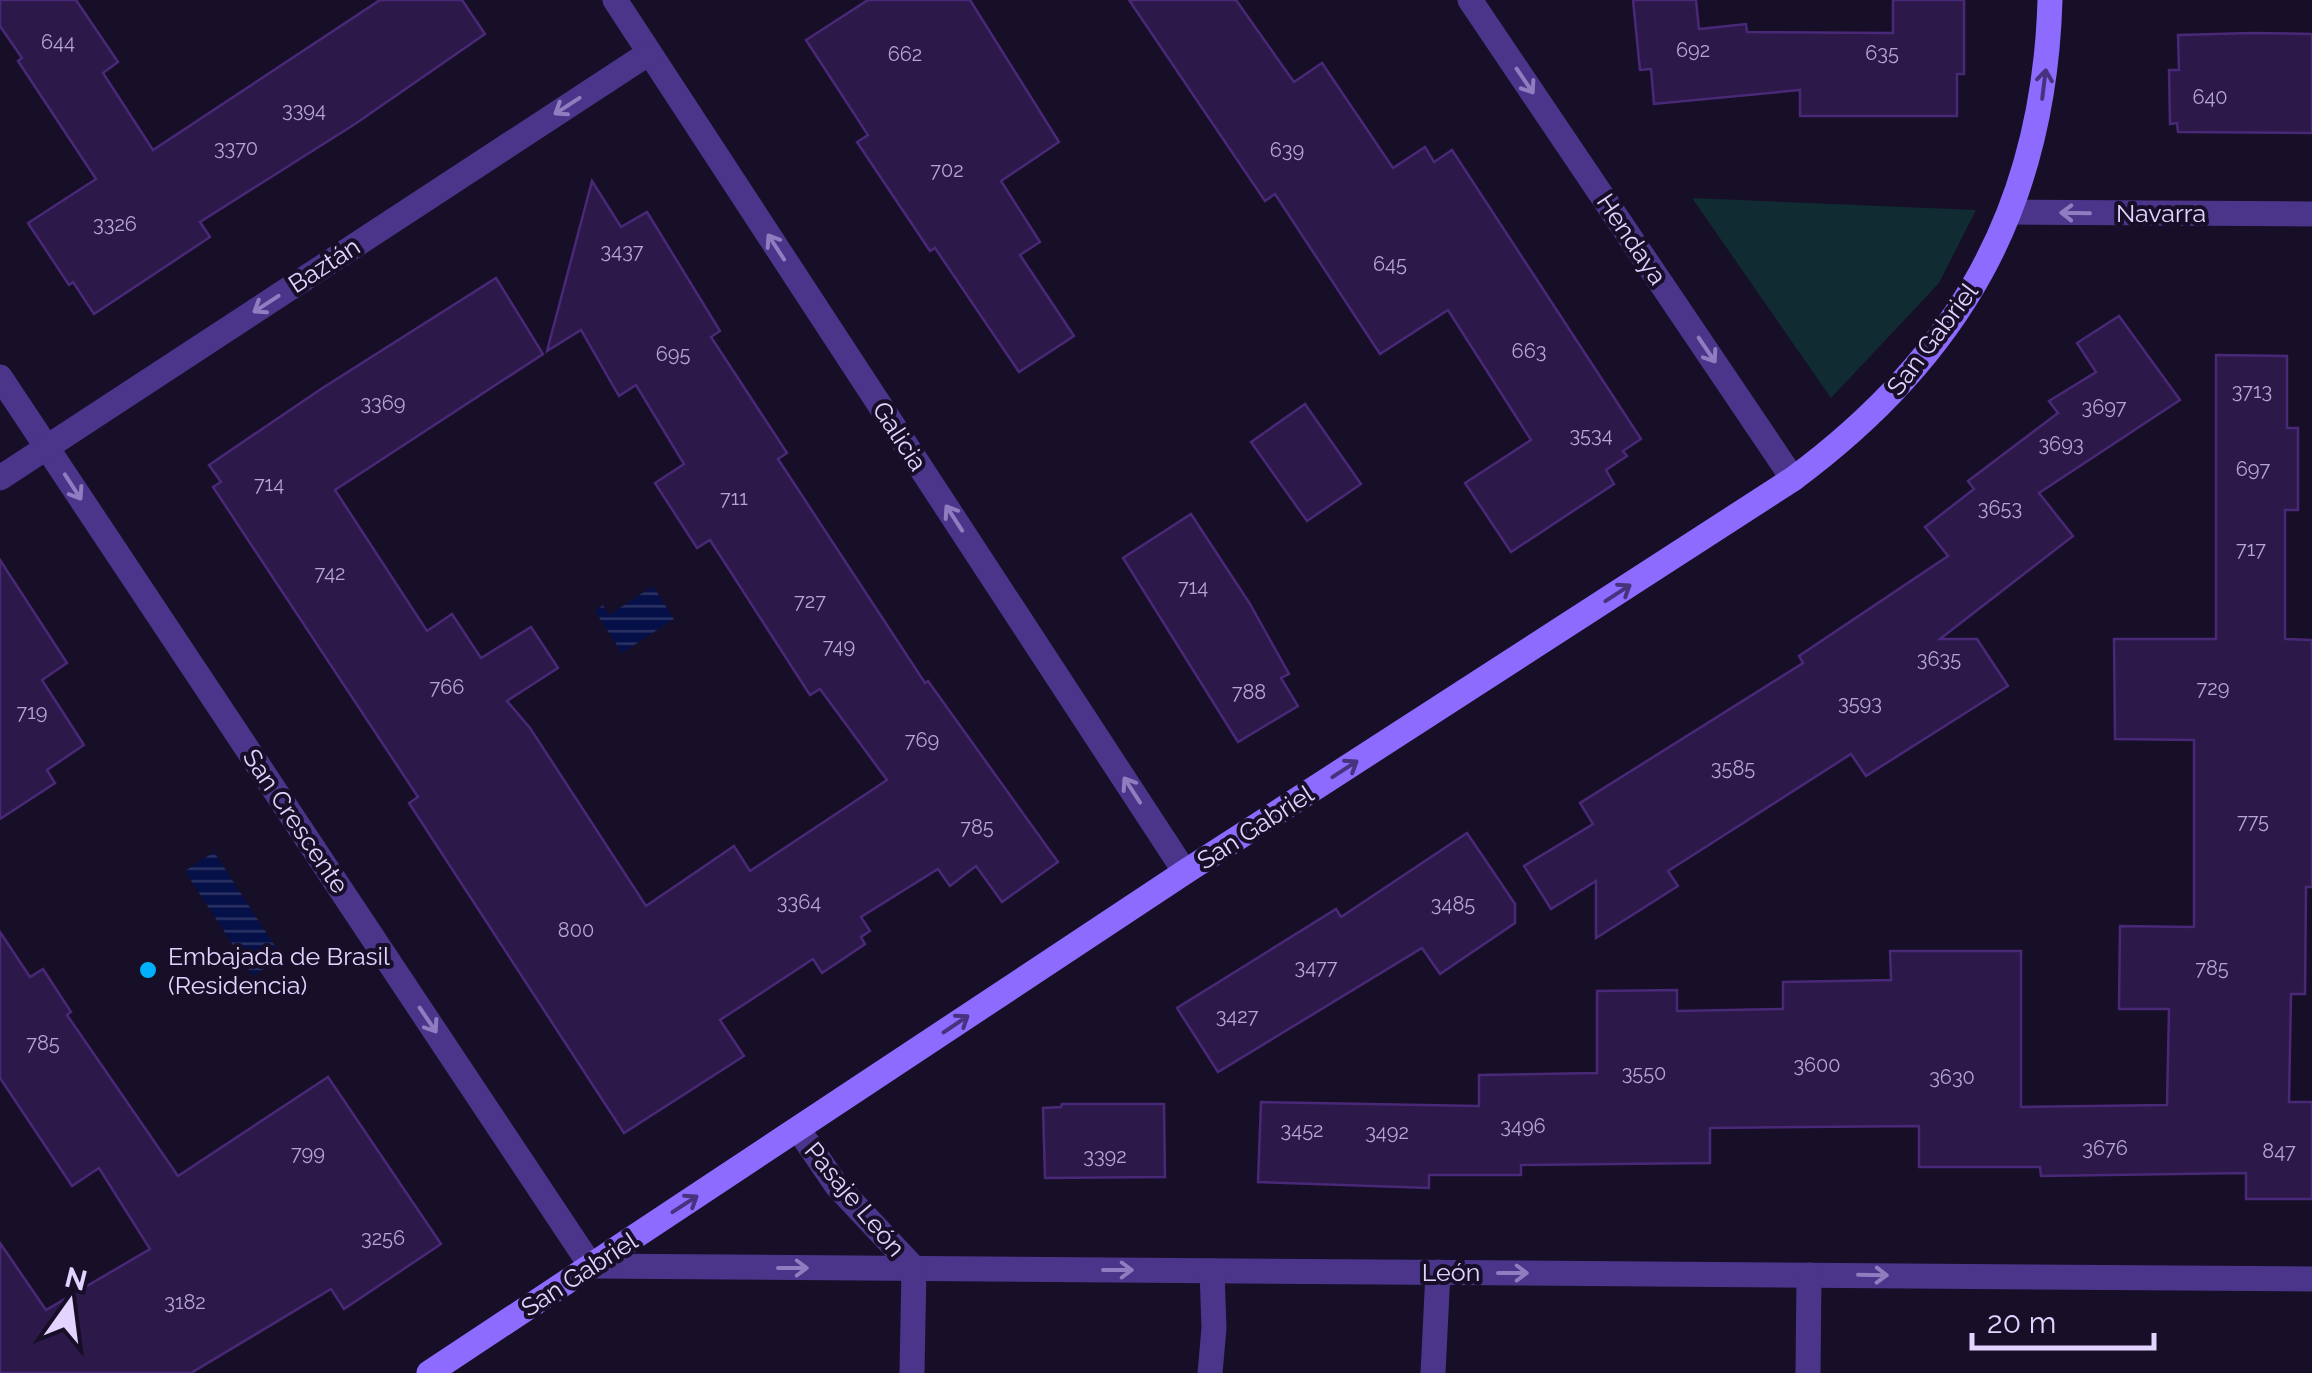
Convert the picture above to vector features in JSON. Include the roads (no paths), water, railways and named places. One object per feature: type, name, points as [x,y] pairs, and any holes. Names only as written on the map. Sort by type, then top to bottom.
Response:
[{"type":"street","name":"Galicia","points":[[614,0],[1185,872]]},
{"type":"street","name":"Hendaya","points":[[1470,0],[1793,479]]},
{"type":"street","name":"San Gabriel","points":[[428,1373],[1185,872],[1793,479],[1866,420],[1930,351],[1980,275],[2011,212],[2042,102],[2050,0]]},
{"type":"street","name":"Baztán","points":[[0,478],[649,53]]},
{"type":"street","name":"Navarra","points":[[2011,212],[2312,214]]},
{"type":"street","name":"San Crescente","points":[[0,377],[591,1266]]},
{"type":"street","name":"Pasaje León","points":[[798,1129],[837,1186],[914,1268]]},
{"type":"street","name":"León","points":[[591,1266],[2312,1279]]},
{"type":"street","points":[[912,1373],[914,1268]]},
{"type":"street","points":[[1210,1373],[1214,1328],[1212,1271]]},
{"type":"street","points":[[1433,1373],[1438,1272]]},
{"type":"street","points":[[1808,1373],[1809,1275]]},
{"type":"place","name":"Embajada de Brasil (Residencia)","points":[[148,970]]}]
